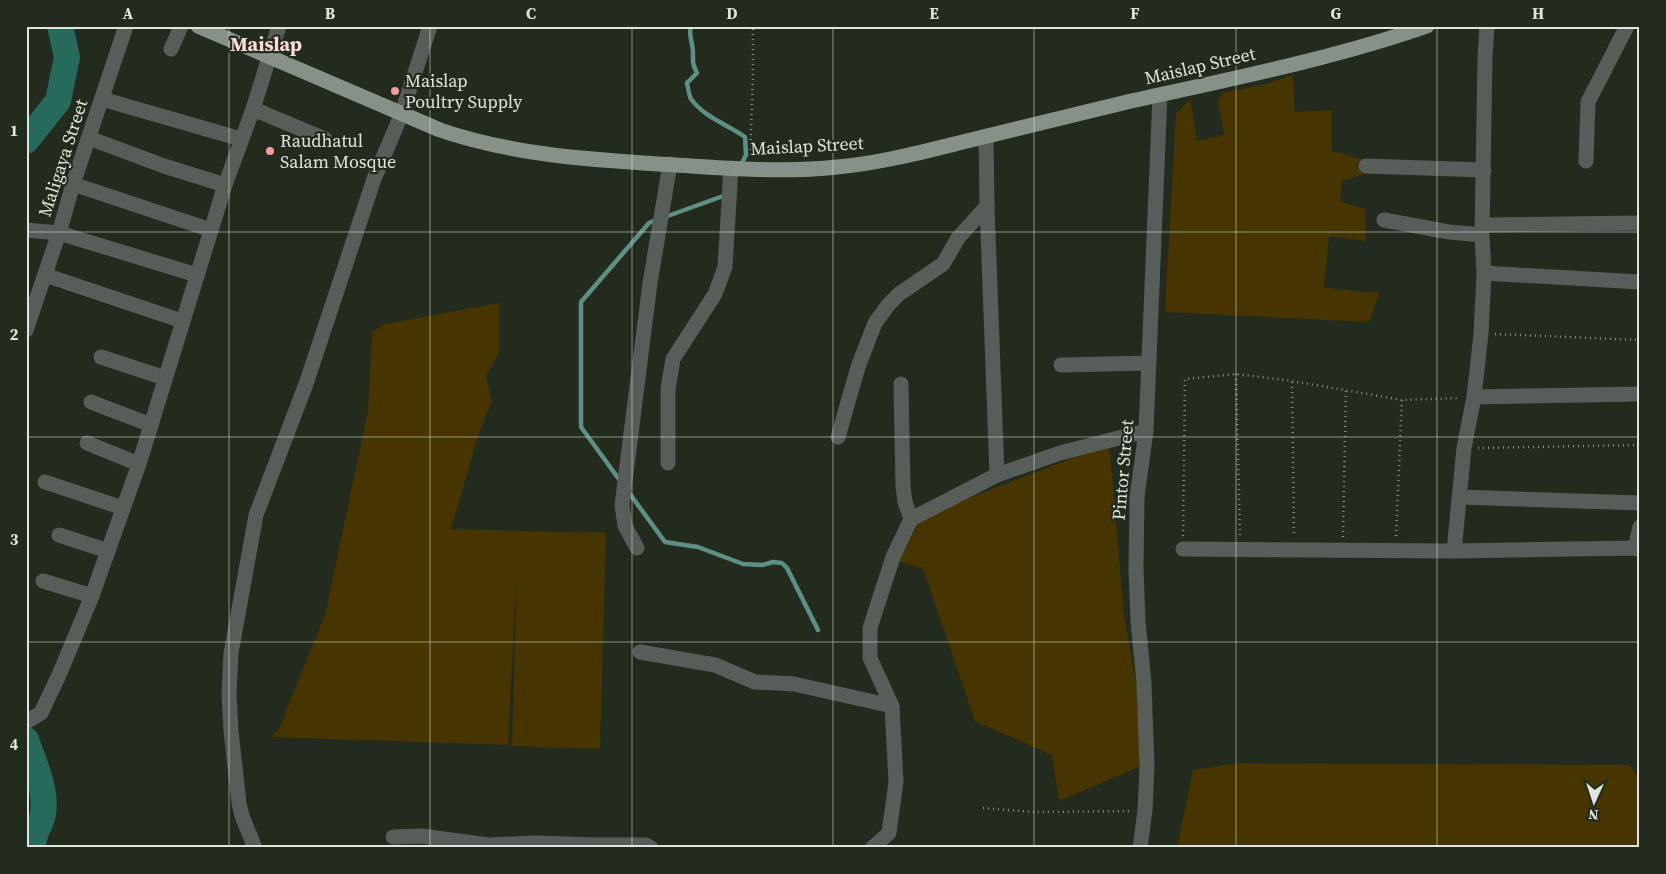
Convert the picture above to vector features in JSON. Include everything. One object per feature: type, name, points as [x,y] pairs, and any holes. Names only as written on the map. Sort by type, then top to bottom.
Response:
[{"type":"main road","name":"Maislap Street","points":[[198,26],[440,130],[468,140],[563,157],[617,162],[731,168],[798,169],[835,168],[917,154],[1335,54],[1427,26]]},
{"type":"street","name":"Maligaya Street","points":[[26,330],[126,26]]},
{"type":"street","points":[[171,50],[181,26]]},
{"type":"street","points":[[29,721],[41,713],[92,596],[139,464],[225,185],[253,109],[279,26]]},
{"type":"street","points":[[255,848],[242,816],[230,731],[229,694],[231,653],[256,515],[306,384],[374,179],[402,113],[430,26]]},
{"type":"street","points":[[1454,551],[1464,448],[1474,397],[1481,334],[1484,273],[1483,230],[1487,26]]},
{"type":"street","points":[[1586,161],[1588,102],[1626,26]]},
{"type":"street","name":"Pintor Street","points":[[1140,848],[1147,767],[1136,570],[1137,497],[1146,431],[1160,95]]},
{"type":"street","points":[[102,99],[241,140]]},
{"type":"street","points":[[253,109],[324,139]]},
{"type":"street","points":[[986,136],[997,475]]},
{"type":"street","points":[[89,138],[164,166],[225,185]]},
{"type":"street","points":[[637,548],[625,526],[622,505],[650,283],[670,164]]},
{"type":"street","points":[[1366,166],[1484,170]]},
{"type":"street","points":[[668,463],[668,389],[673,359],[715,294],[725,267],[731,168]]},
{"type":"street","points":[[73,184],[211,230]]},
{"type":"street","points":[[838,437],[858,367],[875,323],[899,294],[943,264],[958,238],[987,206]]},
{"type":"street","points":[[1384,220],[1448,232],[1640,223]]},
{"type":"street","points":[[26,230],[59,233],[197,275]]},
{"type":"street","points":[[1484,273],[1640,282]]},
{"type":"street","points":[[45,275],[182,321]]},
{"type":"street","points":[[102,357],[165,378]]},
{"type":"street","points":[[1061,365],[1148,363]]},
{"type":"street","points":[[901,384],[903,486],[905,502],[911,519]]},
{"type":"street","points":[[1474,397],[1640,394]]},
{"type":"street","points":[[91,402],[151,425]]},
{"type":"street","points":[[872,848],[889,832],[896,782],[892,706],[870,658],[870,628],[894,557],[911,519],[997,475],[1060,454],[1146,431]]},
{"type":"street","points":[[87,443],[139,464]]},
{"type":"street","points":[[45,482],[123,508]]},
{"type":"street","points":[[1460,496],[1640,503]]},
{"type":"street","points":[[1183,549],[1343,551],[1637,549],[1640,527]]},
{"type":"street","points":[[59,535],[108,551]]},
{"type":"street","points":[[44,580],[92,596]]},
{"type":"street","points":[[640,652],[715,666],[755,682],[794,684],[892,706]]},
{"type":"street","points":[[394,838],[422,836],[487,846],[535,843],[571,846],[646,845],[651,848]]},
{"type":"path","points":[[749,168],[753,26]]},
{"type":"path","points":[[1481,334],[1640,340]]},
{"type":"path","points":[[1183,549],[1185,379],[1236,374],[1292,381],[1402,400],[1474,397]]},
{"type":"path","points":[[1236,374],[1240,550]]},
{"type":"path","points":[[1292,381],[1295,550]]},
{"type":"path","points":[[1343,551],[1346,390]]},
{"type":"path","points":[[1396,551],[1402,400]]},
{"type":"path","points":[[1464,448],[1640,445]]},
{"type":"path","points":[[983,808],[1034,812],[1144,810]]},
{"type":"shaded area","points":[[1293,75],[1295,112],[1332,110],[1332,151],[1365,160],[1363,174],[1342,181],[1340,201],[1365,209],[1366,241],[1329,236],[1324,288],[1379,293],[1369,322],[1165,312],[1176,114],[1190,99],[1197,141],[1224,135],[1218,101],[1222,93],[1266,84]]},
{"type":"shaded area","points":[[499,303],[499,353],[486,376],[492,401],[479,433],[451,529],[606,533],[600,749],[512,746],[517,568],[508,745],[271,737],[278,731],[325,615],[368,411],[372,332],[385,324]]},
{"type":"shaded area","points":[[1107,445],[1110,452],[1124,616],[1139,698],[1139,767],[1059,801],[1052,755],[975,721],[923,568],[899,562],[917,526],[914,519]]},
{"type":"shaded area","points":[[1238,763],[1629,765],[1640,779],[1640,848],[1177,848],[1193,770]]},
{"type":"waterway","points":[[26,141],[58,101],[67,57],[60,26]]},
{"type":"waterway","points":[[691,26],[693,62],[697,73],[687,83],[690,97],[703,111],[745,137],[746,155],[740,167]]},
{"type":"waterway","points":[[665,217],[726,195]]},
{"type":"waterway","points":[[621,482],[581,427],[581,302],[649,223],[658,219]]},
{"type":"waterway","points":[[627,490],[665,542],[698,547],[743,564],[782,563],[787,568],[818,630]]},
{"type":"waterway","points":[[26,740],[39,776],[44,805],[43,814],[34,838],[33,848]]},
{"type":"place","name":"Maislap Poultry Supply","points":[[395,91]]},
{"type":"place","name":"Raudhatul Salam Mosque","points":[[270,151]]},
{"type":"district","name":"Maislap","points":[[266,44]]}]
